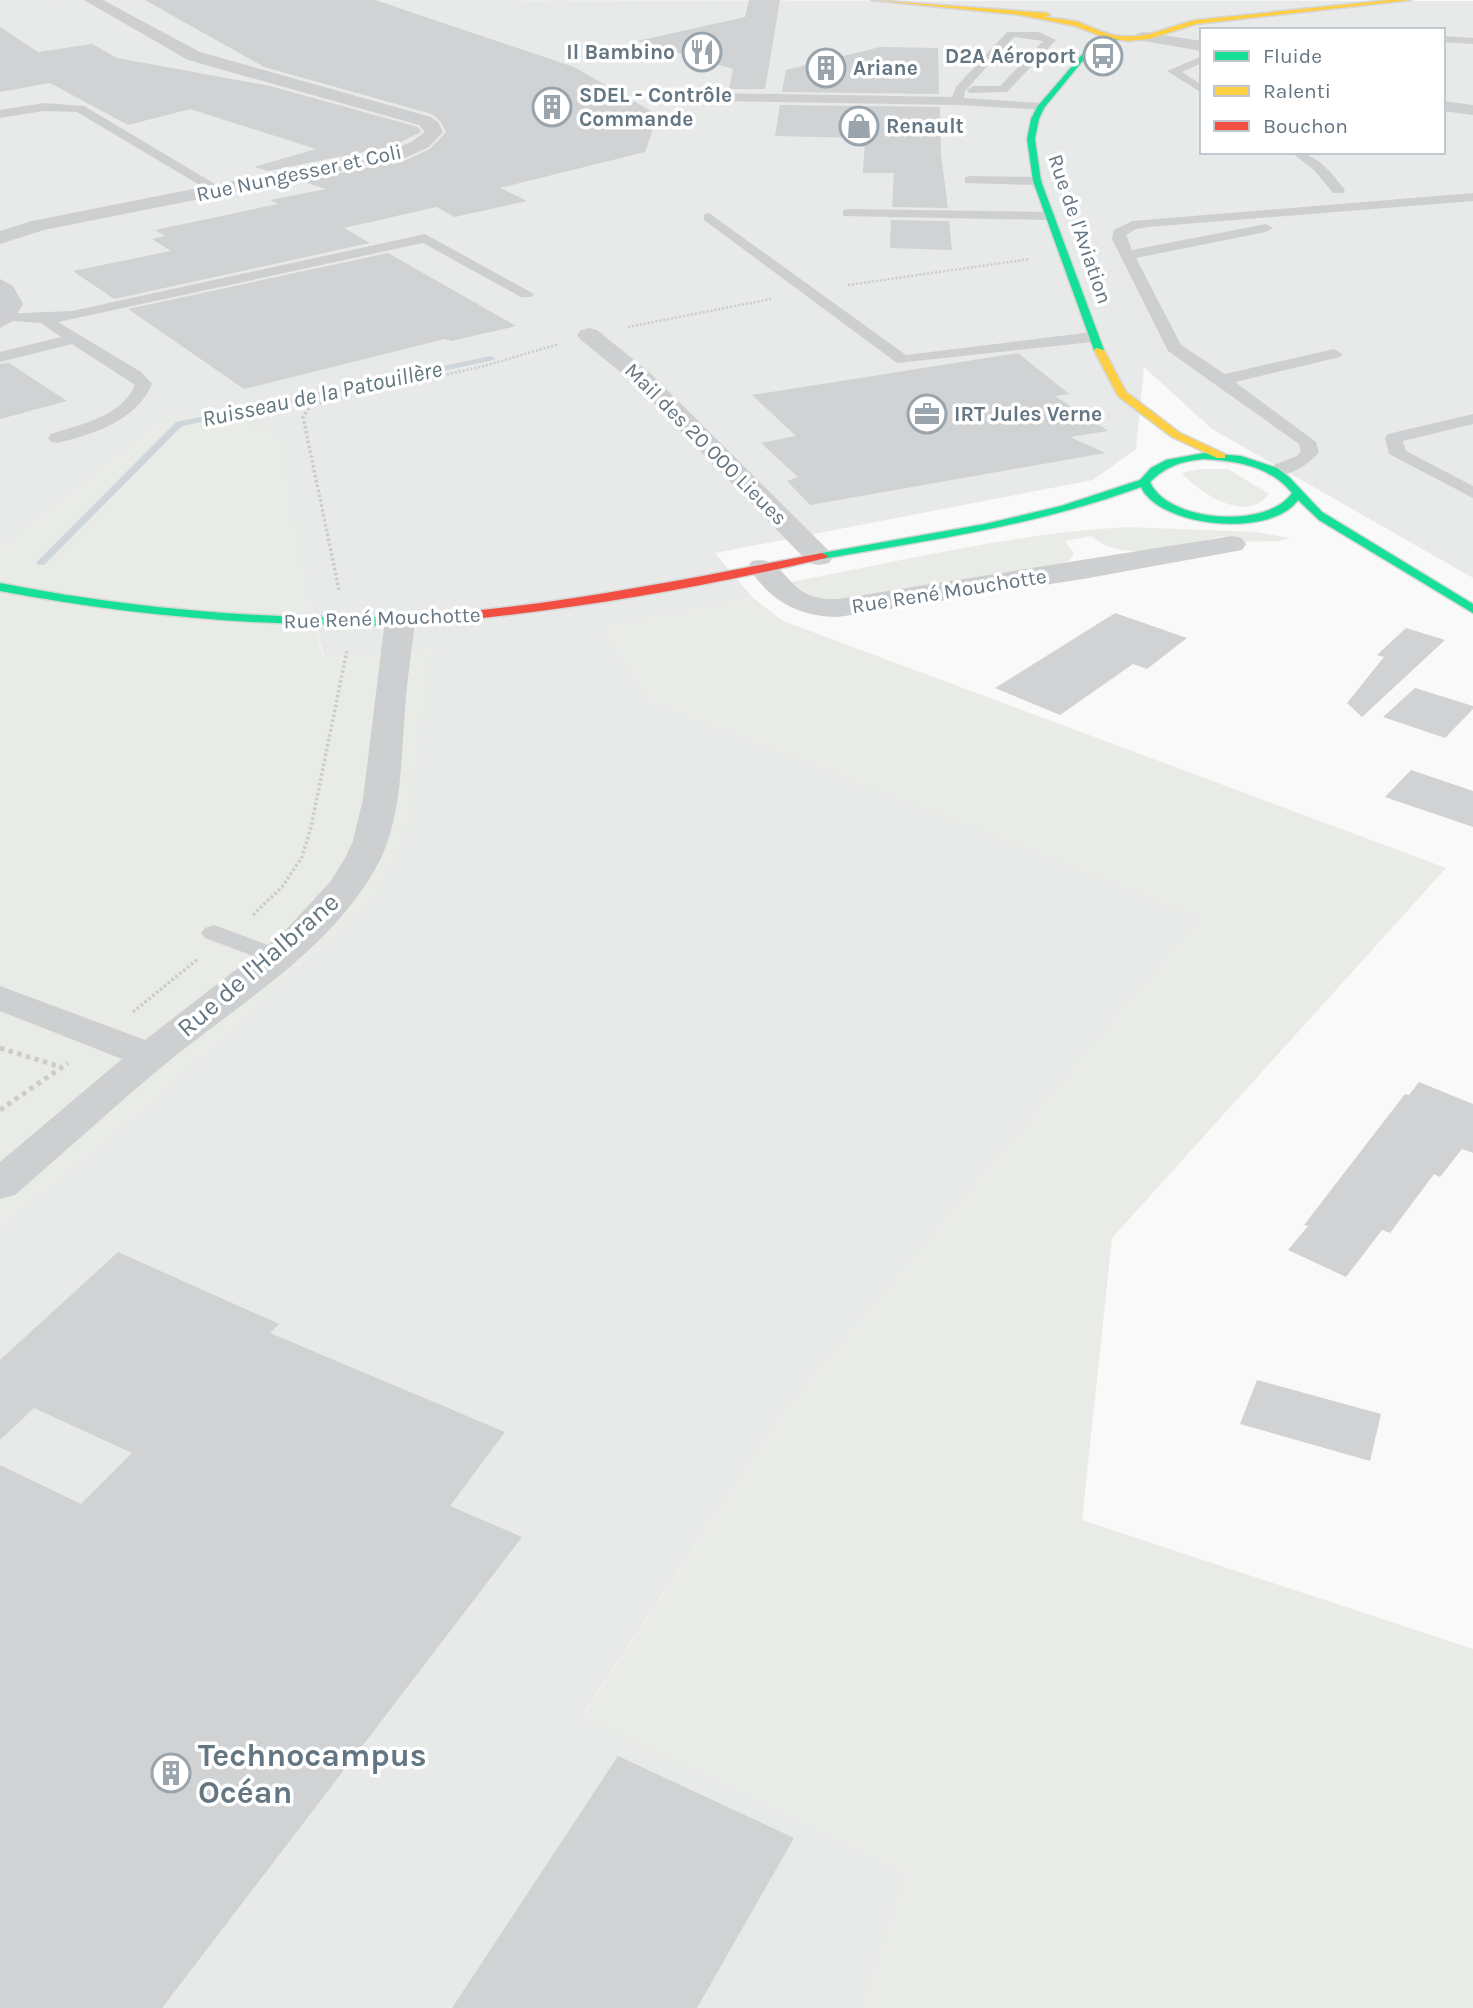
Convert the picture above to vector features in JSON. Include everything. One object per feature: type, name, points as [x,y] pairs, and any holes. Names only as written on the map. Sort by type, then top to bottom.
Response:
[{"type":"street","name":"Rue Nungesser et Coli","points":[[0,238],[39,225],[398,154],[429,140],[434,132],[432,126],[425,121],[194,56],[92,0]]},
{"type":"street","points":[[874,0],[1088,21],[1121,37],[1143,37],[1197,45]]},
{"type":"street","points":[[1354,6],[1386,0]]},
{"type":"street","points":[[1143,37],[1162,23],[1408,0]]},
{"type":"street","points":[[1088,21],[1088,51]]},
{"type":"street","points":[[1162,23],[1197,45]]},
{"type":"street","name":"Rue de l'Aviation","points":[[1121,37],[1088,51],[1041,107],[1035,119],[1031,139],[1037,181],[1093,337],[1122,394],[1192,444],[1229,458]]},
{"type":"street","points":[[1445,106],[1473,110]]},
{"type":"street","points":[[0,286],[12,299],[13,306],[2,319]]},
{"type":"street","name":"Mail des 20 000 Lieues","points":[[589,335],[642,378],[819,557]]},
{"type":"street","points":[[1151,417],[1157,445],[1149,475],[1151,497],[1176,511]]},
{"type":"street","name":"Rue René Mouchotte","points":[[0,587],[193,618],[301,624],[347,630],[400,620],[541,608],[1024,519],[1103,499],[1170,462],[1192,458],[1229,458]]},
{"type":"street","points":[[1229,458],[1275,471],[1291,482],[1297,494],[1314,511],[1410,573],[1473,609]]},
{"type":"street","points":[[1250,519],[1284,510],[1291,505],[1297,494]]},
{"type":"street","points":[[1142,513],[1176,511],[1212,519],[1250,519],[1279,525]]},
{"type":"street","name":"Rue René Mouchotte","points":[[1024,519],[1101,514]]},
{"type":"street","points":[[1328,539],[1410,573]]},
{"type":"street","name":"Rue René Mouchotte","points":[[762,567],[794,601],[826,608],[1110,566],[1232,544]]},
{"type":"street","points":[[1084,545],[1110,566]]},
{"type":"street","name":"Rue de l'Halbrane","points":[[0,1185],[150,1056],[275,956],[323,914],[345,887],[362,859],[374,826],[400,620]]},
{"type":"street","name":"Rue de l'Halbrane","points":[[0,998],[150,1056]]},
{"type":"lane","points":[[687,101],[710,97],[863,100],[960,95],[1003,89],[1050,40],[1040,35],[1011,34],[960,95]]},
{"type":"lane","points":[[1445,38],[1473,41]]},
{"type":"lane","points":[[1200,62],[1173,71],[1200,89]]},
{"type":"lane","points":[[960,95],[1041,107]]},
{"type":"lane","points":[[0,114],[44,107],[80,109],[218,190]]},
{"type":"lane","points":[[1300,154],[1320,168],[1338,190]]},
{"type":"lane","points":[[971,180],[1037,181]]},
{"type":"lane","points":[[1275,471],[1303,460],[1310,452],[1307,442],[1174,348],[1119,239],[1119,233],[1132,225],[1473,197]]},
{"type":"lane","points":[[1127,255],[1280,225],[1473,208]]},
{"type":"lane","points":[[848,212],[1050,216]]},
{"type":"lane","points":[[709,217],[904,360],[1093,337]]},
{"type":"lane","points":[[2,319],[72,316],[425,238],[526,294]]},
{"type":"lane","points":[[1136,272],[1174,246]]},
{"type":"lane","points":[[45,318],[53,326],[135,375],[144,384],[141,395],[117,415],[57,438]]},
{"type":"lane","points":[[0,357],[76,338]]},
{"type":"lane","points":[[1222,380],[1334,355]]},
{"type":"lane","points":[[1473,419],[1394,438],[1398,454],[1473,493]]},
{"type":"lane","points":[[219,935],[275,956]]},
{"type":"path","points":[[0,1110],[100,1038],[219,935],[262,907],[282,887],[302,857],[311,827],[346,663],[347,630],[303,417],[311,405],[484,366],[589,335]]},
{"type":"path","points":[[0,1048],[61,1068]]},
{"type":"shaded area","points":[[0,0],[1473,1],[1473,578],[1212,429],[1144,367],[1136,449],[1093,480],[715,553],[753,598],[602,628],[649,701],[1200,917],[783,1412],[582,1716],[906,1874],[862,2008],[0,2008],[0,1226],[143,1109],[377,896],[433,650],[324,658],[310,601],[176,411],[0,549]]},
{"type":"shaded area","points":[[176,411],[278,429],[323,658],[433,650],[406,839],[377,896],[143,1109],[0,1226],[0,549]]},
{"type":"shaded area","points":[[1200,469],[1228,469],[1269,494],[1259,503],[1248,506],[1224,503],[1200,489],[1182,473]]},
{"type":"shaded area","points":[[1127,527],[1256,532],[1290,538],[1280,541],[1231,542],[1224,536],[1173,547],[1137,551],[1120,550],[1091,536],[1065,541],[1074,554],[1062,564],[837,600],[817,601],[785,583],[955,549],[1041,535]]},
{"type":"shaded area","points":[[753,598],[783,621],[1446,868],[1112,1238],[1082,1520],[1473,1649],[1473,2008],[862,2008],[906,1874],[582,1717],[783,1412],[1199,918],[649,701],[602,628]]},
{"type":"building","points":[[145,0],[375,0],[574,67],[658,115],[645,152],[500,188],[527,201],[455,217],[436,207],[344,228],[370,243],[114,299],[73,271],[171,251],[152,239],[165,236],[155,230],[278,204],[270,200],[326,189],[301,181],[406,160],[430,149],[446,132],[432,114],[264,67]]},
{"type":"building","points":[[749,0],[780,0],[765,89],[729,89],[733,69],[637,41],[745,17]]},
{"type":"building","points":[[0,27],[38,52],[92,44],[117,58],[270,86],[418,127],[421,132],[393,146],[268,171],[254,167],[316,149],[190,109],[128,125],[50,83],[0,92]]},
{"type":"building","points":[[880,47],[938,48],[939,94],[782,92],[786,70]]},
{"type":"building","points":[[780,105],[940,107],[941,154],[948,208],[892,207],[894,173],[863,173],[865,138],[775,136]]},
{"type":"building","points":[[891,220],[949,221],[952,250],[890,248]]},
{"type":"building","points":[[388,253],[516,326],[451,341],[445,339],[244,389],[128,309]]},
{"type":"building","name":"IRT Jules Verne","points":[[1018,353],[1069,394],[1055,396],[1108,431],[1070,437],[1105,453],[810,505],[787,481],[798,477],[761,443],[796,436],[752,395]]},
{"type":"building","points":[[9,363],[67,401],[0,419],[0,364]]},
{"type":"building","points":[[1115,613],[1187,638],[1147,669],[1133,664],[1060,715],[995,688]]},
{"type":"building","points":[[1406,628],[1445,640],[1362,717],[1347,703],[1384,657],[1377,655]]},
{"type":"building","points":[[1415,688],[1473,706],[1473,709],[1445,738],[1383,717]]},
{"type":"building","points":[[1411,770],[1473,791],[1473,827],[1385,797]]},
{"type":"building","points":[[1419,1082],[1473,1104],[1473,1153],[1462,1149],[1440,1177],[1434,1174],[1390,1233],[1382,1230],[1346,1277],[1288,1250],[1308,1226],[1304,1225],[1405,1094],[1409,1095]]},
{"type":"building","name":"Technocampus Océan","points":[[118,1252],[279,1324],[270,1333],[505,1432],[450,1506],[522,1537],[162,2008],[0,2008],[0,1465],[81,1504],[132,1453],[34,1408],[0,1440],[0,1360]]},
{"type":"building","points":[[1257,1380],[1381,1414],[1370,1461],[1240,1424]]},
{"type":"building","points":[[618,1756],[794,1838],[697,2008],[452,2008]]},
{"type":"waterway","name":"Ruisseau de la Patouillère","points":[[41,563],[179,424],[491,358]]},
{"type":"traffic: fast","points":[[1099,350],[1037,181],[1031,139],[1035,119],[1041,107],[1088,51],[1121,37]]},
{"type":"traffic: fast","points":[[1297,494],[1288,506],[1274,514],[1238,520],[1218,519],[1179,512],[1163,505],[1151,495],[1144,482],[1155,470],[1186,458],[1223,457],[1258,464],[1280,474],[1318,514],[1473,609]]},
{"type":"traffic: fast","points":[[822,556],[1025,518],[1105,496],[1144,482]]},
{"type":"traffic: fast","points":[[0,587],[99,605],[197,616],[297,621],[397,621]]},
{"type":"traffic: slow","points":[[874,0],[1047,15]]},
{"type":"traffic: slow","points":[[1023,15],[1077,24],[1095,33],[1128,39],[1149,37],[1176,26],[1196,22],[1408,0]]},
{"type":"traffic: slow","points":[[1099,350],[1122,394],[1176,435],[1221,456]]},
{"type":"traffic: jam","points":[[397,621],[504,613],[558,605],[822,556]]},
{"type":"place","name":"Il Bambino","points":[[702,52]]},
{"type":"place","name":"D2A Aéroport","points":[[1103,56]]},
{"type":"place","name":"Ariane","points":[[826,68]]},
{"type":"place","name":"SDEL - Contrôle Commande","points":[[552,107]]},
{"type":"place","name":"Renault","points":[[859,126]]},
{"type":"place","name":"IRT Jules Verne","points":[[927,414]]},
{"type":"place","name":"Technocampus Océan","points":[[171,1773]]}]
